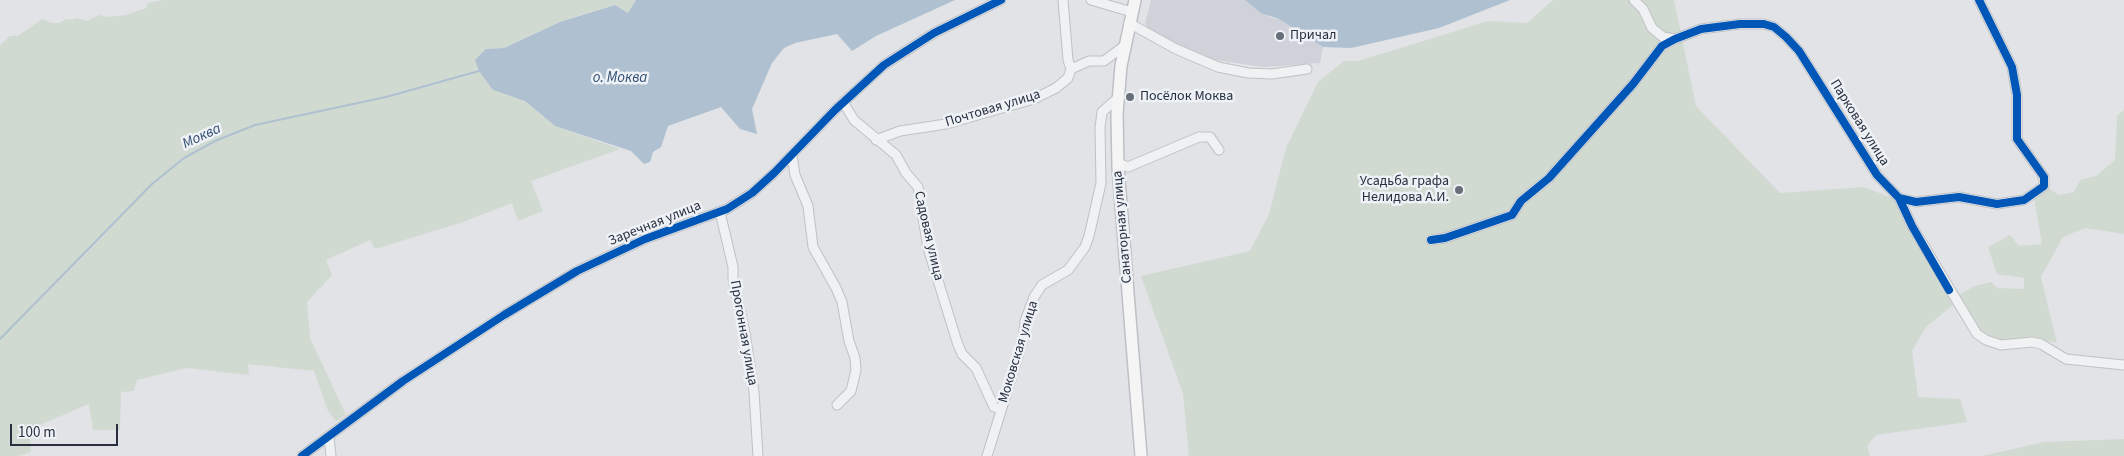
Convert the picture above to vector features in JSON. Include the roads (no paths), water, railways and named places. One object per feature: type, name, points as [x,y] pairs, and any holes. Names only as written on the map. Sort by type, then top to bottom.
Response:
[{"type":"main road","name":"Санаторная улица","points":[[1135,0],[1124,46],[1118,98],[1118,163],[1141,456]]},
{"type":"street","name":"Заречная улица","points":[[302,456],[329,438],[402,381],[504,315],[577,271],[645,239],[720,212],[752,193],[843,102],[884,65],[934,33],[1001,0]]},
{"type":"street","points":[[1064,0],[1068,60],[1071,69],[1089,61],[1104,61],[1124,46]]},
{"type":"street","points":[[1091,0],[1130,17],[1176,49],[1218,67],[1256,74],[1307,70]]},
{"type":"street","points":[[1634,0],[1643,9],[1652,28],[1664,37],[1675,39]]},
{"type":"street","points":[[1899,198],[1916,202],[1959,197],[1997,204],[2024,200],[2044,186],[2044,177],[2017,139],[2017,95],[2012,67],[1979,0]]},
{"type":"street","name":"Парковая улица","points":[[1431,240],[1445,238],[1512,215],[1521,201],[1549,178],[1630,88],[1662,46],[1675,39],[1702,30],[1740,24],[1764,24],[1774,27],[1799,51],[1877,176],[1899,198]]},
{"type":"street","name":"Почтовая улица","points":[[876,140],[900,131],[946,124],[1034,100],[1056,88],[1068,78],[1071,69]]},
{"type":"street","name":"Моковская улица","points":[[987,456],[1022,340],[1025,321],[1034,297],[1042,286],[1068,270],[1078,258],[1087,242],[1101,183],[1100,128],[1102,112],[1118,98]]},
{"type":"street","name":"Садовая улица","points":[[843,102],[854,120],[896,155],[906,173],[918,187],[928,248],[957,342],[962,354],[976,368],[987,397],[994,407],[1002,409]]},
{"type":"street","points":[[1118,163],[1128,167],[1200,137],[1210,137],[1219,150]]},
{"type":"street","points":[[792,155],[795,175],[808,206],[813,247],[842,302],[849,341],[855,358],[856,370],[851,391],[837,404]]},
{"type":"street","points":[[1899,198],[1912,226],[1970,326],[1986,340],[2002,345],[2032,342],[2042,344],[2066,359],[2124,365]]},
{"type":"street","name":"Прогонная улица","points":[[720,212],[745,333],[754,392],[758,456]]},
{"type":"street","points":[[329,438],[331,456]]},
{"type":"water","name":"о. Моква","points":[[636,0],[955,0],[876,36],[852,51],[837,34],[795,43],[784,48],[772,63],[752,109],[757,134],[740,129],[721,107],[668,126],[661,147],[653,152],[650,162],[644,164],[631,151],[555,126],[525,101],[493,90],[479,71],[475,60],[486,49],[504,48],[560,22],[615,5],[628,13]]},
{"type":"water","points":[[1245,0],[1510,0],[1439,28],[1351,48],[1323,47],[1279,19],[1261,13]]},
{"type":"waterway","name":"Моква","points":[[0,339],[152,184],[184,158],[215,141],[255,125],[386,97],[479,71]]},
{"type":"place","name":"Причал","points":[[1280,36]]},
{"type":"place","name":"Посёлок Моква","points":[[1130,97]]},
{"type":"place","name":"Усадьба графа Нелидова А.И.","points":[[1459,190]]}]
